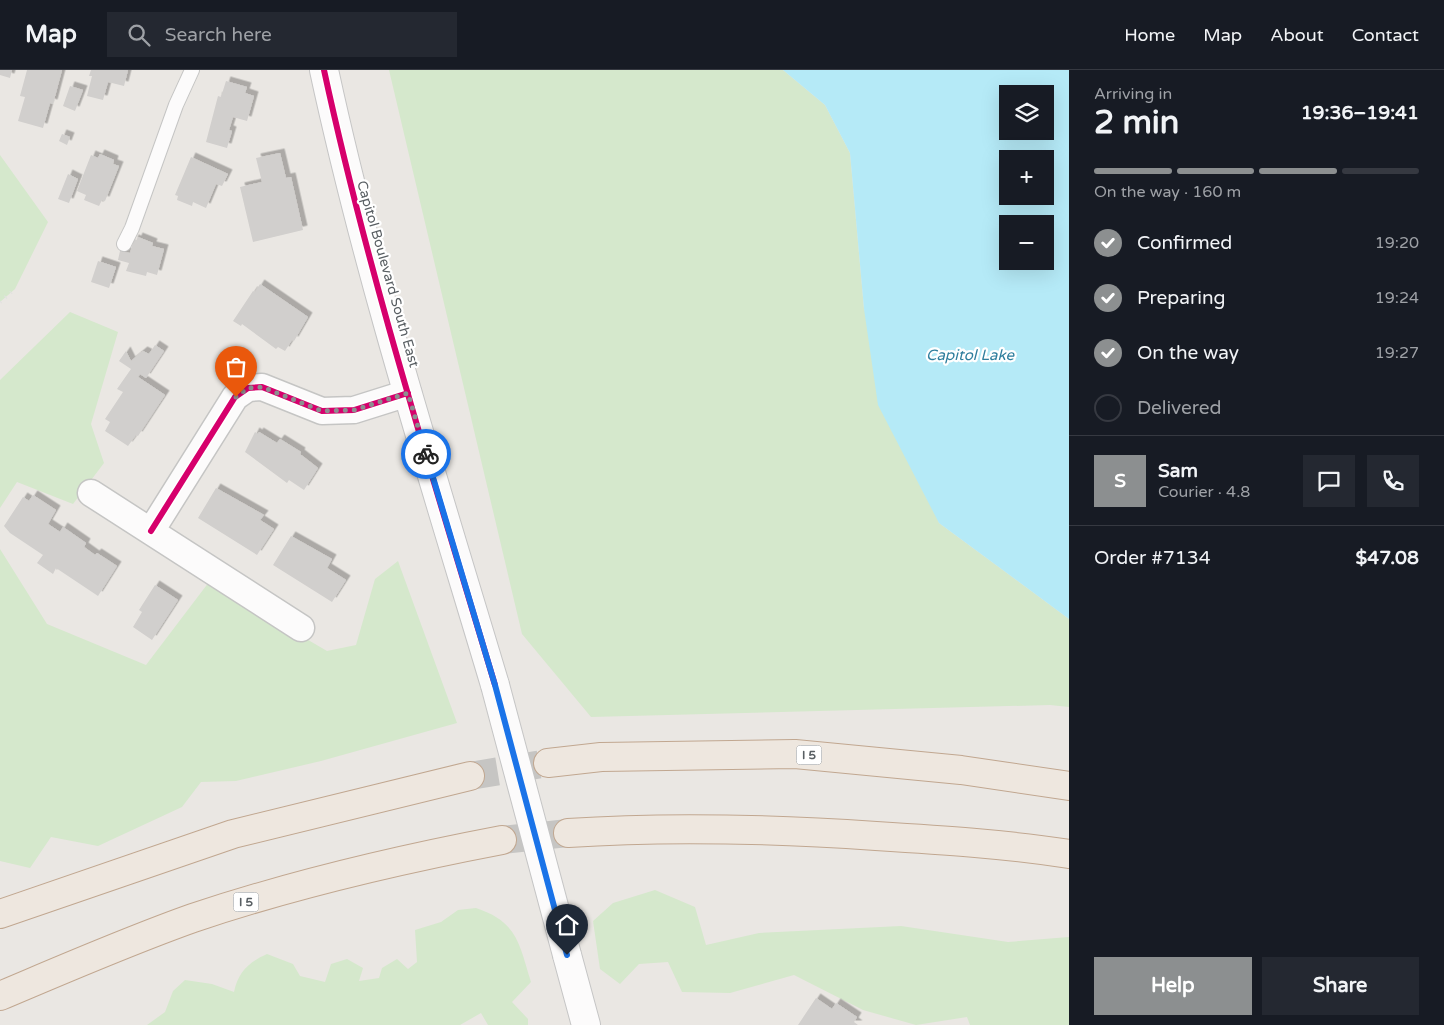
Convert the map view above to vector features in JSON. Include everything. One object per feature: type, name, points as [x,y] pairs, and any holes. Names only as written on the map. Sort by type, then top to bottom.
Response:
[{"type":"highway","name":"I 5","points":[[548,763],[601,757],[795,754],[961,770],[1069,786]]},
{"type":"highway","points":[[0,914],[233,834],[470,776]]},
{"type":"highway","points":[[568,833],[628,829],[779,830],[978,842],[1069,854]]},
{"type":"highway","name":"I 5","points":[[0,996],[122,945],[194,918],[381,864],[502,840]]},
{"type":"highway","points":[[0,919],[79,886]]},
{"type":"main road","name":"Capitol Boulevard South East","points":[[324,70],[344,161],[408,393],[495,685],[584,1024]]},
{"type":"street","points":[[151,531],[236,397],[248,388],[262,387],[322,411],[354,410],[408,393]]},
{"type":"street","points":[[91,493],[301,628]]},
{"type":"lane","points":[[124,244],[176,104],[192,70]]},
{"type":"green space","points":[[389,70],[783,70],[825,105],[850,153],[864,309],[939,523],[1069,619],[1069,707],[1050,705],[591,717],[522,634]]},
{"type":"green space","points":[[0,155],[48,222],[15,289],[0,302]]},
{"type":"green space","points":[[70,312],[118,332],[91,424],[104,463],[73,504],[17,482],[0,508],[0,380]]},
{"type":"green space","points":[[0,549],[47,624],[146,665],[209,582],[327,651],[356,645],[375,579],[398,561],[457,723],[321,761],[236,781],[201,782],[182,807],[98,846],[51,837],[30,868],[0,861]]},
{"type":"green space","points":[[655,890],[695,907],[706,945],[759,933],[901,926],[1008,942],[1069,937],[1069,1025],[970,1025],[967,1017],[916,1025],[863,1010],[794,975],[730,993],[682,992],[668,962],[639,964],[620,984],[600,969],[593,921],[613,903]]},
{"type":"green space","points":[[476,908],[501,920],[515,936],[531,982],[512,1002],[528,1019],[528,1025],[488,1025],[481,1013],[460,1025],[147,1025],[165,1012],[173,991],[185,980],[212,984],[234,992],[241,973],[250,964],[267,954],[293,964],[300,976],[325,982],[331,964],[347,959],[363,968],[359,981],[379,978],[382,968],[397,959],[408,969],[417,962],[415,930],[441,922],[458,910]]},
{"type":"water","name":"Capitol Lake","points":[[783,70],[1069,70],[1069,619],[939,523],[878,405],[864,309],[850,153],[825,105]]},
{"type":"building","points":[[0,70],[12,70],[10,78],[0,75]]},
{"type":"building","points":[[27,70],[62,70],[53,104],[50,103],[43,128],[18,121],[25,97],[20,96]]},
{"type":"building","points":[[91,70],[128,70],[124,86],[108,82],[103,100],[87,96],[92,76],[89,76]]},
{"type":"building","points":[[226,81],[247,87],[245,93],[254,96],[247,121],[233,117],[229,130],[232,131],[227,148],[206,142],[218,96],[221,97]]},
{"type":"building","points":[[70,86],[83,90],[75,111],[63,106]]},
{"type":"building","points":[[62,134],[70,137],[67,145],[59,141]]},
{"type":"building","points":[[280,153],[286,178],[291,177],[303,230],[253,242],[240,187],[262,182],[256,158]]},
{"type":"building","points":[[100,154],[114,160],[113,164],[119,166],[105,201],[102,200],[99,206],[84,200],[86,195],[77,191],[91,155],[98,158]]},
{"type":"building","points":[[191,157],[228,174],[222,186],[216,184],[206,208],[193,202],[192,206],[177,200],[178,196],[175,195]]},
{"type":"building","points":[[68,174],[78,179],[69,203],[58,199]]},
{"type":"building","points":[[138,237],[153,243],[152,246],[164,249],[157,275],[147,272],[146,276],[126,271],[129,263],[118,260],[120,251],[130,253],[134,239],[137,240]]},
{"type":"building","points":[[98,261],[116,267],[109,288],[91,282]]},
{"type":"building","points":[[260,284],[308,317],[294,341],[292,340],[285,351],[278,347],[276,349],[242,324],[241,326],[233,321],[253,291],[255,292]]},
{"type":"building","points":[[155,345],[164,351],[146,378],[140,374],[138,377],[165,395],[138,436],[136,435],[128,446],[105,431],[110,422],[105,419],[123,392],[117,389],[131,369],[119,361],[126,351],[131,361],[143,351],[149,354]]},
{"type":"building","points":[[255,432],[258,434],[259,432],[277,443],[280,439],[301,452],[300,454],[318,468],[304,490],[289,480],[287,483],[245,452]]},
{"type":"building","points":[[216,488],[264,515],[260,520],[274,529],[257,555],[198,518]]},
{"type":"building","points":[[33,495],[56,510],[48,524],[60,532],[63,527],[86,543],[84,547],[95,555],[97,553],[117,566],[98,596],[56,568],[53,574],[37,563],[43,555],[10,533],[4,526],[23,497],[29,501]]},
{"type":"building","points":[[291,536],[332,559],[327,568],[346,580],[332,602],[273,565]]},
{"type":"building","points":[[155,585],[178,600],[152,640],[133,627],[142,612],[139,610]]},
{"type":"building","points":[[816,998],[832,1009],[836,1003],[857,1017],[854,1022],[858,1025],[798,1025]]},
{"type":"tunnel","points":[[470,776],[548,763]]},
{"type":"tunnel","points":[[502,840],[568,833]]},
{"type":"railway","points":[[0,302],[15,289]]},
{"type":"cycle path","points":[[324,70],[361,225],[403,379],[495,685]]},
{"type":"cycle path","points":[[151,531],[235,397],[248,388],[262,387],[322,411],[354,410],[408,393]]},
{"type":"way so far","points":[[236,397],[248,388],[262,387],[322,411],[354,410],[408,393],[426,454]]},
{"type":"route","points":[[426,454],[495,685],[567,955]]}]
